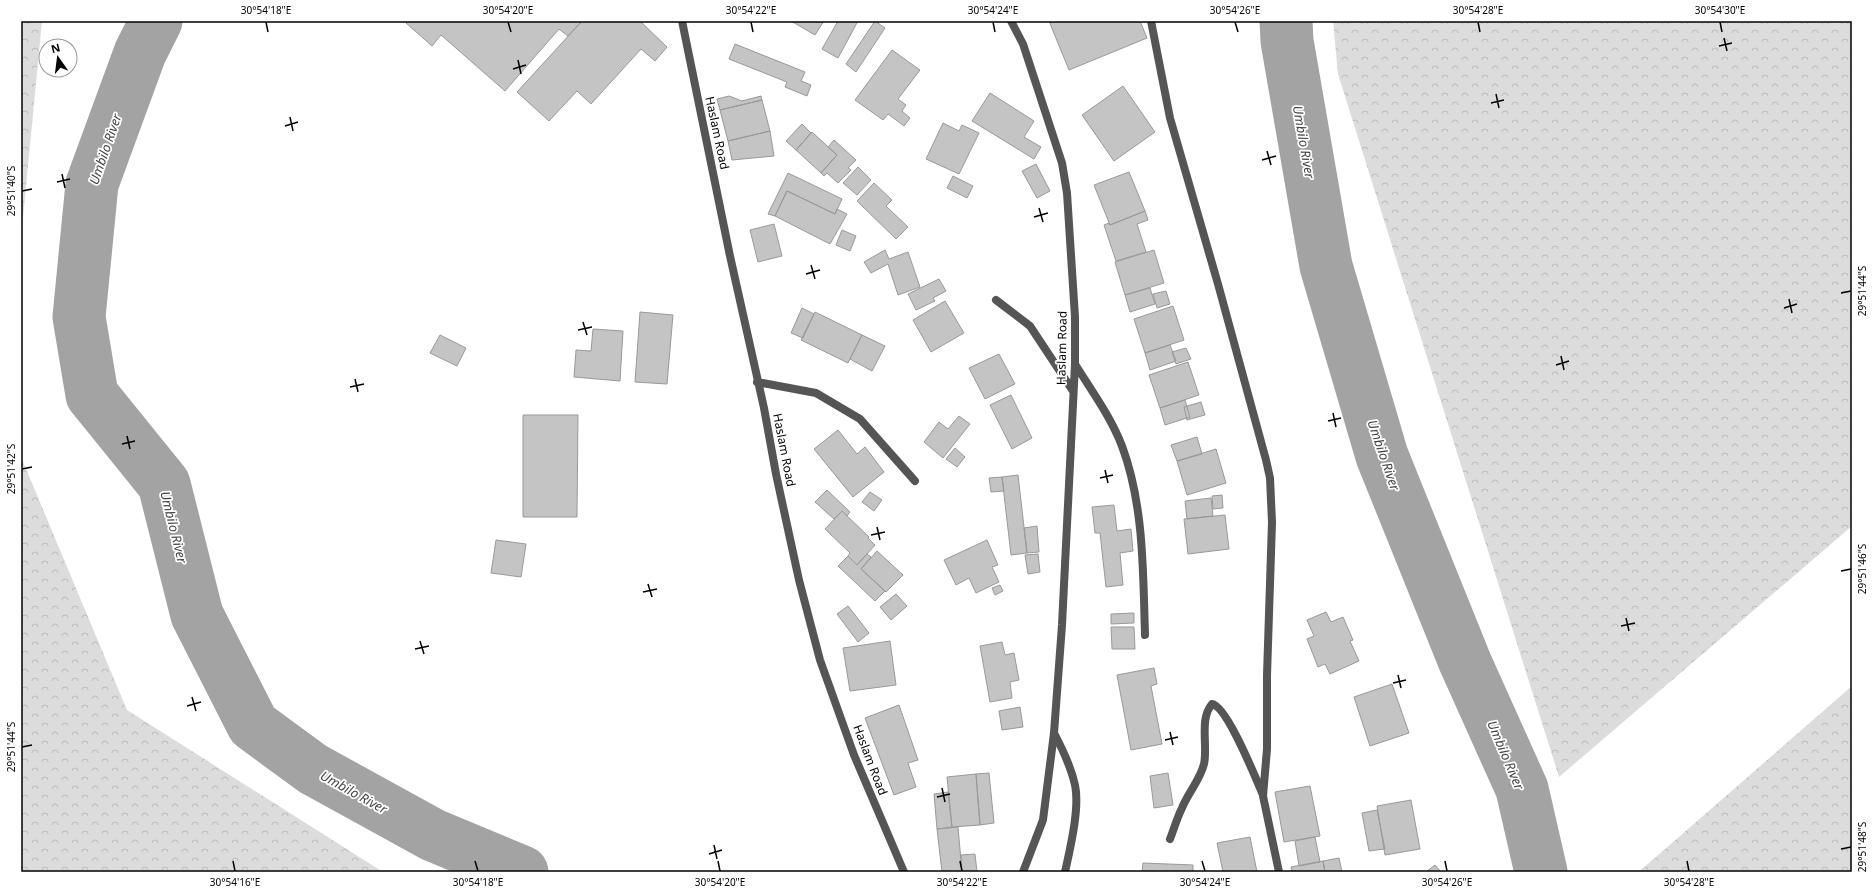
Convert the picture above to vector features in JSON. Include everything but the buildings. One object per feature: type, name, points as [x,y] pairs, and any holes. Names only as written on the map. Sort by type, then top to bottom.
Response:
[{"type":"street","name":"Haslam Road","points":[[682,21],[799,580],[820,660],[854,755],[904,872]]},
{"type":"street","name":"Haslam Road","points":[[1011,21],[1023,44],[1062,163],[1067,193],[1075,317],[1075,364],[1062,625],[1054,733],[1043,820],[1023,872]]},
{"type":"street","points":[[1151,21],[1170,118],[1218,284],[1270,478],[1272,522],[1267,675],[1267,749],[1263,796]]},
{"type":"street","points":[[996,300],[1030,326],[1073,391]]},
{"type":"street","points":[[1075,364],[1101,406],[1121,445],[1130,473],[1136,500],[1143,566],[1145,635]]},
{"type":"street","points":[[758,382],[816,393],[860,418],[915,481]]},
{"type":"street","points":[[1170,840],[1182,807],[1200,777],[1204,763],[1205,724],[1207,713],[1212,704],[1221,709],[1225,715],[1239,742],[1263,796],[1279,872]]},
{"type":"street","points":[[1054,733],[1064,753],[1075,787],[1073,834],[1065,872]]},
{"type":"green space","points":[[21,21],[42,21],[40,38],[38,38],[38,62],[21,238]]},
{"type":"green space","points":[[1333,21],[1852,21],[1852,526],[1559,777],[1338,74]]},
{"type":"green space","points":[[21,457],[127,710],[383,872],[21,872]]},
{"type":"green space","points":[[1852,686],[1852,872],[1643,872],[1641,870]]},
{"type":"waterway","name":"Umbilo River","points":[[156,21],[140,53],[92,184],[79,317],[92,395],[164,484],[197,615],[253,725],[313,769],[433,835],[522,872]]},
{"type":"waterway","name":"Umbilo River","points":[[1286,21],[1287,41],[1326,266],[1382,456],[1465,662],[1522,789],[1541,872]]}]
